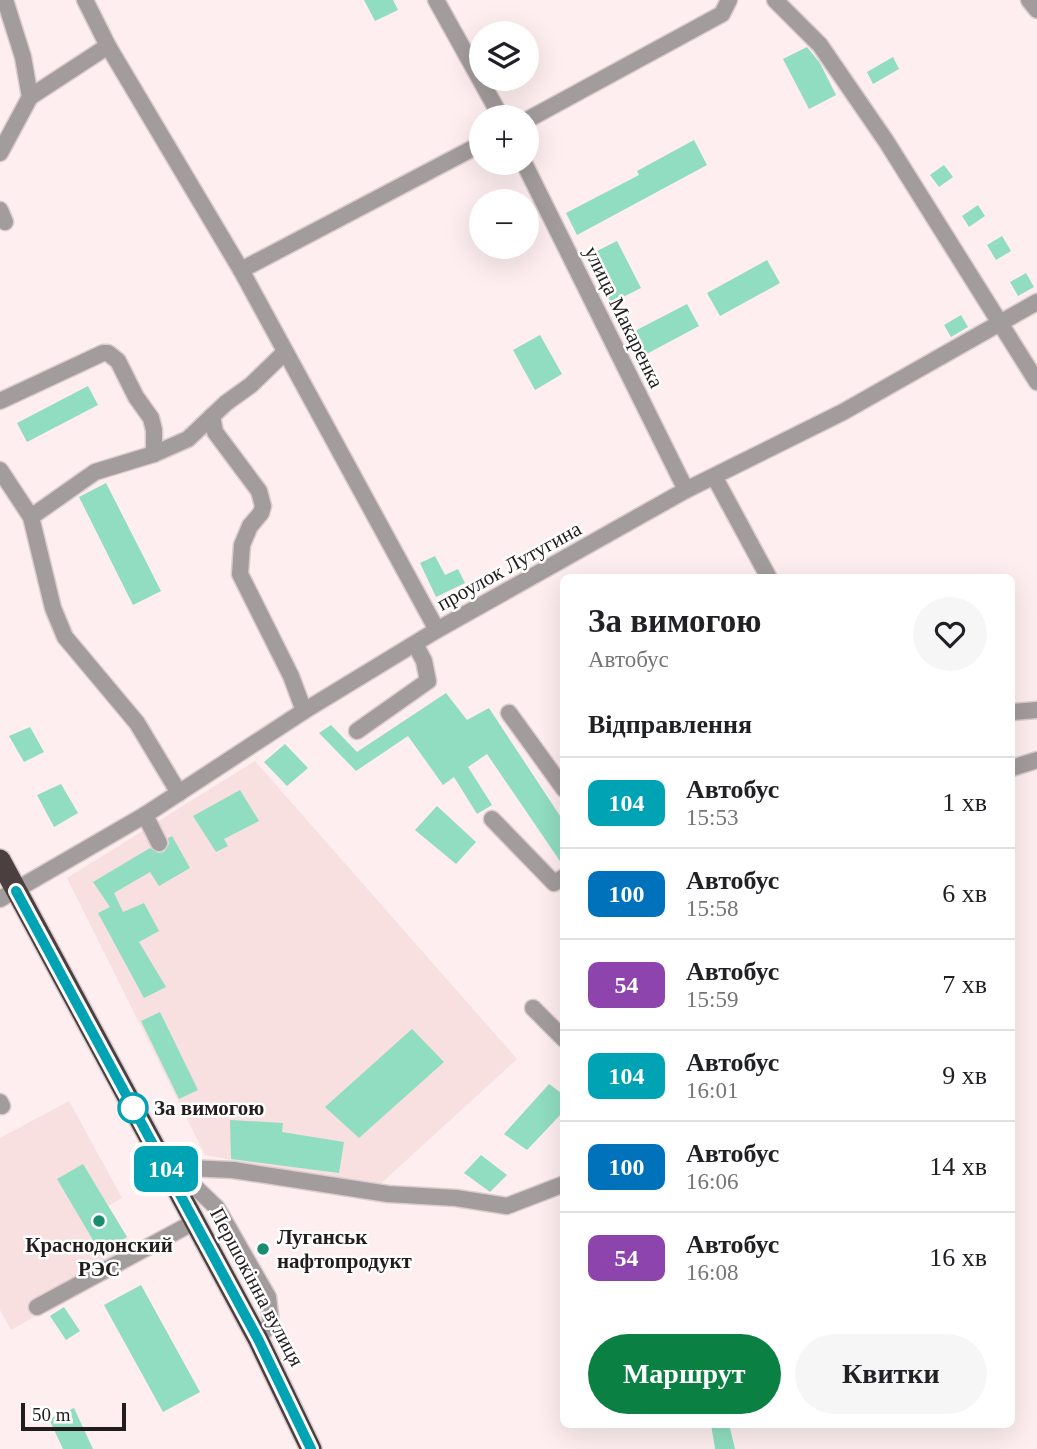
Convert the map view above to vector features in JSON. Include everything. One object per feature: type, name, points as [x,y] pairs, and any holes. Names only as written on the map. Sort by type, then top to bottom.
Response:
[{"type":"highway","name":"Першокінна вулиця","points":[[0,860],[8,895],[165,1167],[258,1339],[311,1449]]},
{"type":"street","points":[[5,0],[23,57],[30,97]]},
{"type":"street","points":[[85,0],[108,46],[241,270],[437,630]]},
{"type":"street","points":[[436,0],[494,105]]},
{"type":"street","points":[[539,113],[722,14],[729,0]]},
{"type":"street","points":[[775,0],[828,56],[886,141],[1037,382]]},
{"type":"street","points":[[1029,0],[1037,10]]},
{"type":"street","points":[[0,153],[30,97],[108,46]]},
{"type":"street","points":[[241,270],[469,150]]},
{"type":"street","name":"улица Макаренка","points":[[530,175],[686,490]]},
{"type":"street","name":"проулок Лутугина","points":[[8,895],[145,815],[304,711],[437,630],[686,490],[715,478],[843,412],[1037,302]]},
{"type":"street","points":[[31,517],[95,472],[154,454],[188,439],[285,352]]},
{"type":"street","points":[[0,401],[45,378],[108,353],[118,361],[135,397],[150,418],[154,430],[154,454]]},
{"type":"street","points":[[212,416],[215,432],[259,491],[263,506],[242,545],[240,574],[291,676],[304,711]]},
{"type":"street","points":[[0,470],[31,517],[53,608],[65,637],[136,723],[179,793]]},
{"type":"street","points":[[715,478],[767,574]]},
{"type":"street","points":[[356,731],[428,681],[424,661],[415,644]]},
{"type":"street","points":[[1015,712],[1037,710]]},
{"type":"street","points":[[509,713],[560,783]]},
{"type":"street","points":[[1015,767],[1037,760]]},
{"type":"street","points":[[145,815],[159,843]]},
{"type":"street","points":[[492,820],[554,883],[560,879]]},
{"type":"street","points":[[533,1009],[560,1035]]},
{"type":"street","points":[[165,1167],[233,1170],[388,1194],[456,1198],[507,1206],[560,1186]]},
{"type":"street","points":[[165,1167],[194,1186],[217,1208],[268,1297],[271,1322],[258,1339]]},
{"type":"street","points":[[37,1307],[194,1222]]},
{"type":"shaded area","points":[[255,761],[517,1059],[376,1188],[205,1155],[67,878]]},
{"type":"shaded area","name":"Краснодонский РЭС","points":[[69,1101],[122,1198],[108,1206],[137,1260],[11,1330],[0,1310],[0,1138]]},
{"type":"building","points":[[364,0],[393,0],[398,10],[375,21]]},
{"type":"building","points":[[807,47],[820,63],[836,95],[809,109],[783,59]]},
{"type":"building","points":[[893,57],[899,69],[873,84],[867,72]]},
{"type":"building","points":[[694,140],[707,165],[577,235],[566,213],[639,175],[637,171]]},
{"type":"building","points":[[944,165],[953,177],[939,187],[930,175]]},
{"type":"building","points":[[978,205],[985,216],[969,227],[962,216]]},
{"type":"building","points":[[1002,236],[1011,251],[996,260],[987,245]]},
{"type":"building","points":[[617,241],[641,288],[611,303],[587,256]]},
{"type":"building","points":[[767,260],[780,283],[720,316],[707,293]]},
{"type":"building","points":[[1026,273],[1034,287],[1018,296],[1010,282]]},
{"type":"building","points":[[687,304],[699,326],[641,357],[629,334]]},
{"type":"building","points":[[961,315],[968,327],[951,337],[944,325]]},
{"type":"building","points":[[540,335],[562,374],[535,390],[513,350]]},
{"type":"building","points":[[88,386],[98,405],[27,442],[17,423]]},
{"type":"building","points":[[106,483],[161,591],[133,605],[79,497]]},
{"type":"building","points":[[435,556],[445,575],[458,569],[465,583],[436,597],[420,563]]},
{"type":"building","points":[[446,693],[467,720],[489,708],[560,816],[560,861],[487,754],[468,767],[492,805],[477,814],[454,777],[443,785],[408,736],[356,771],[319,733],[331,725],[357,752]]},
{"type":"building","points":[[30,727],[44,752],[24,762],[9,736]]},
{"type":"building","points":[[285,744],[308,768],[287,786],[264,762]]},
{"type":"building","points":[[61,784],[78,813],[54,827],[37,795]]},
{"type":"building","points":[[240,790],[259,821],[224,839],[228,846],[216,852],[193,816]]},
{"type":"building","points":[[437,806],[476,842],[456,864],[415,830]]},
{"type":"building","points":[[172,836],[190,868],[159,886],[150,872],[114,893],[123,912],[144,903],[159,931],[139,942],[166,987],[144,998],[98,913],[110,907],[93,882],[150,848],[158,853],[164,852],[169,844],[168,838]]},
{"type":"building","points":[[160,1012],[198,1090],[179,1099],[141,1021]]},
{"type":"building","points":[[412,1029],[444,1062],[359,1138],[325,1107]]},
{"type":"building","points":[[549,1084],[560,1092],[560,1115],[527,1150],[504,1134]]},
{"type":"building","points":[[230,1120],[283,1123],[282,1132],[344,1142],[339,1173],[231,1159]]},
{"type":"building","points":[[481,1155],[507,1175],[490,1192],[464,1173]]},
{"type":"building","name":"Краснодонский РЭС","points":[[83,1164],[127,1237],[100,1252],[57,1179]]},
{"type":"building","points":[[141,1285],[200,1392],[163,1412],[104,1305]]},
{"type":"building","points":[[64,1307],[80,1331],[66,1340],[50,1316]]},
{"type":"building","points":[[74,1408],[93,1449],[63,1449],[49,1419]]},
{"type":"building","points":[[712,1428],[730,1428],[735,1449],[715,1449]]},
{"type":"bus line","name":"104","points":[[16,891],[258,1339],[311,1449]]},
{"type":"place","name":"За вимогою","points":[[133,1108]]},
{"type":"place","name":"Краснодонский РЭС","points":[[99,1221]]},
{"type":"place","name":"Луганськ нафтопродукт","points":[[263,1249]]}]
